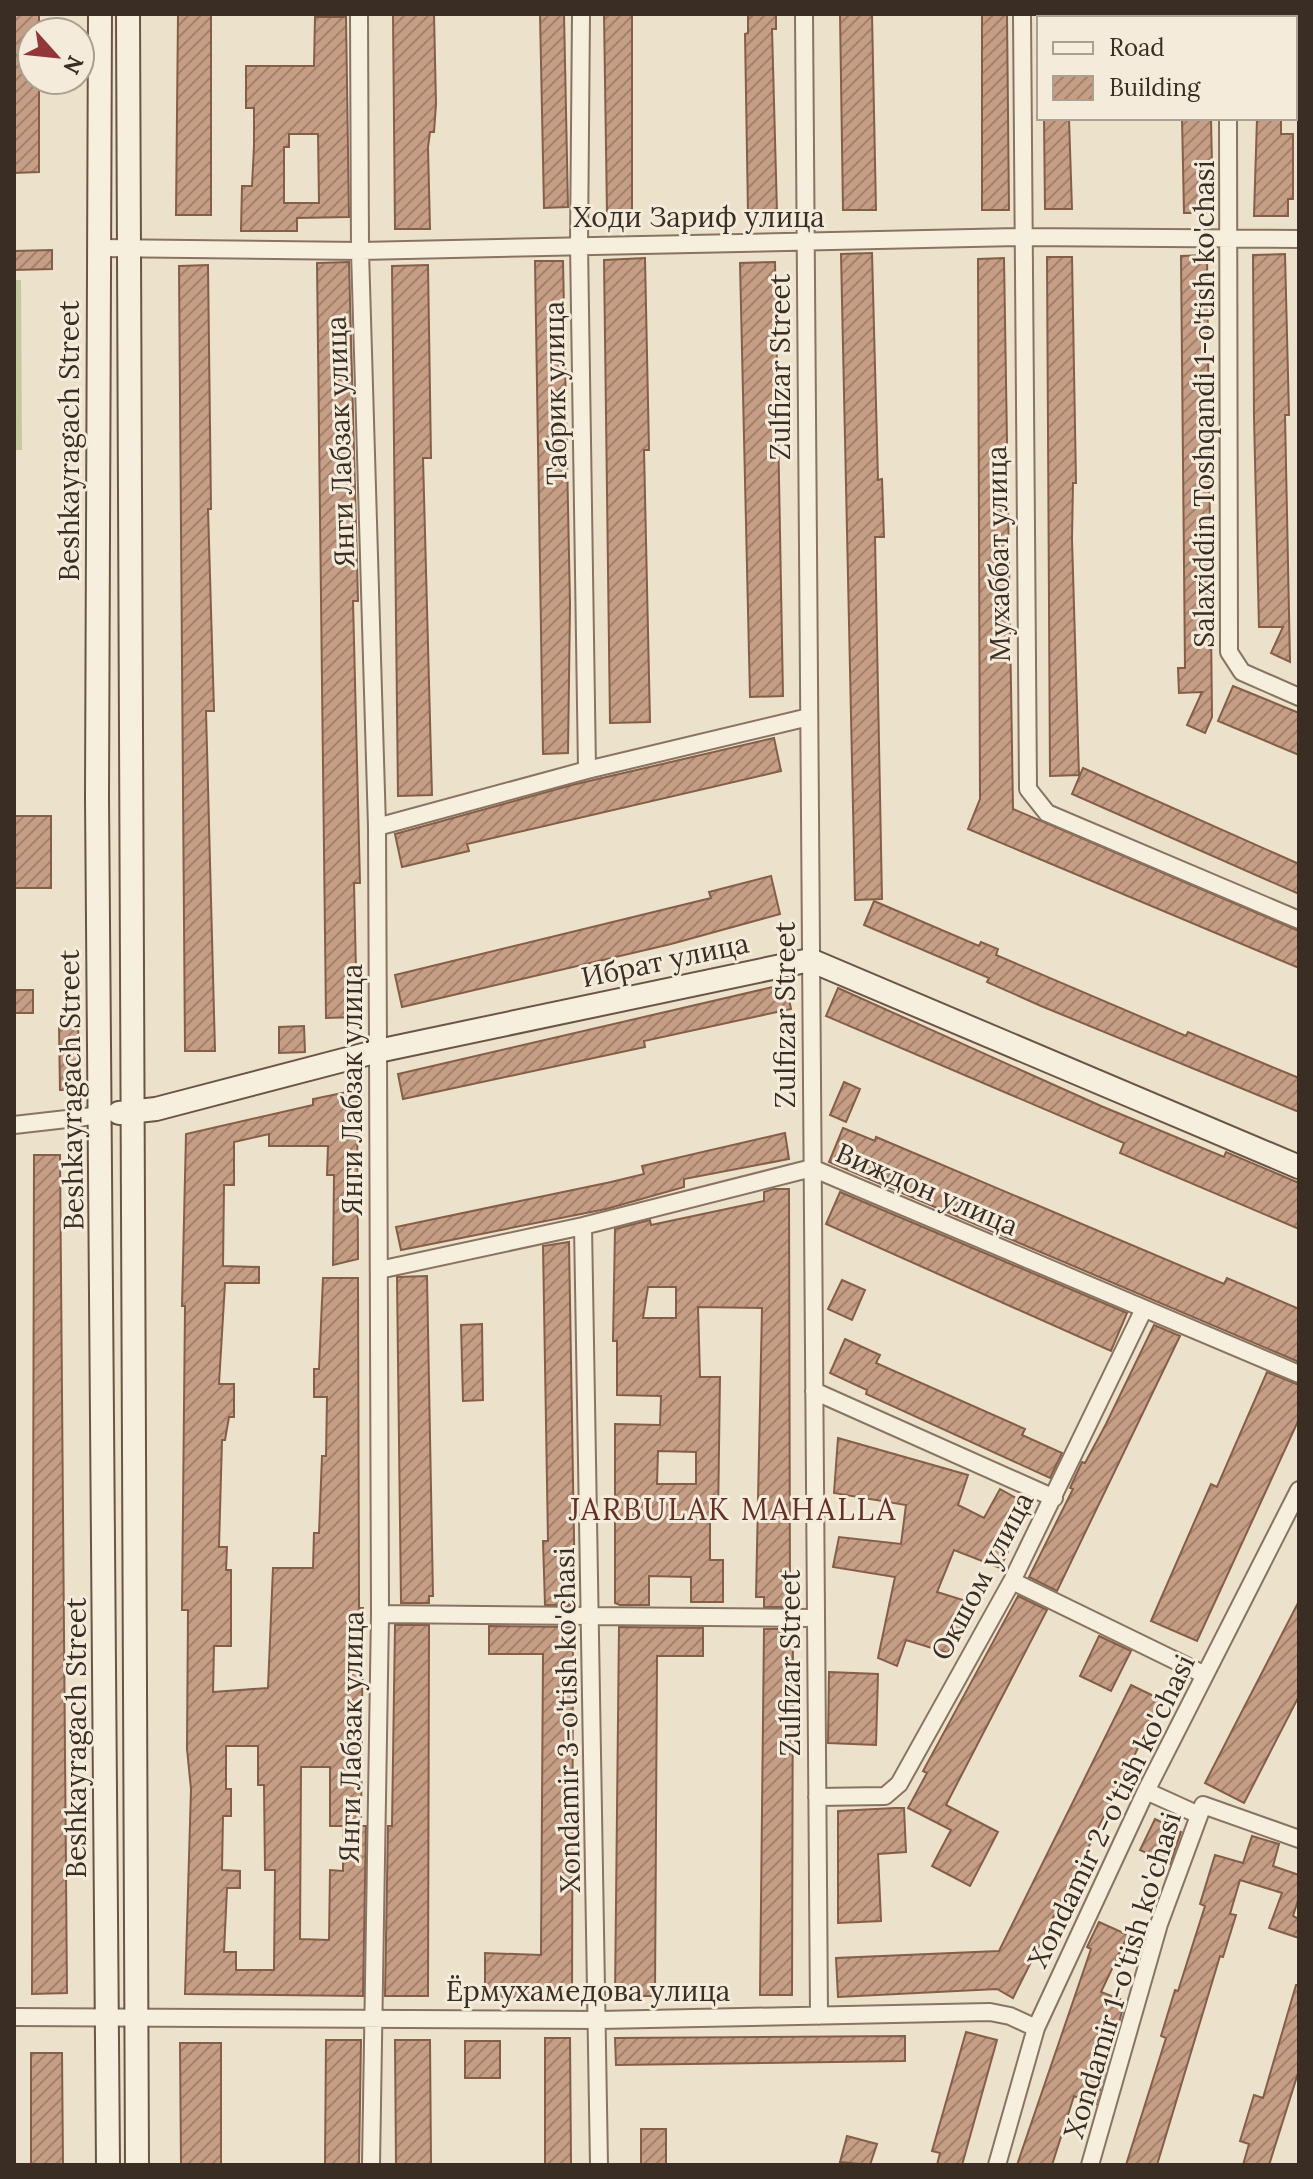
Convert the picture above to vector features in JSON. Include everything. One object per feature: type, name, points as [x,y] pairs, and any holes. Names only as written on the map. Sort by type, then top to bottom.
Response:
[{"type":"main road","name":"Beshkayragach Street","points":[[100,14],[97,797],[102,1115],[108,2165]]},
{"type":"main road","name":"Beshkayragach Street","points":[[128,14],[137,2165]]},
{"type":"main road","name":"Ибрат улица","points":[[102,1115],[156,1109],[378,1051],[810,960]]},
{"type":"main road","points":[[810,960],[1299,1167]]},
{"type":"street","name":"Янги Лабзак улица","points":[[359,14],[360,251],[377,827],[380,1614],[371,2017],[371,2165]]},
{"type":"street","name":"Табрик улица","points":[[581,14],[579,244],[587,770]]},
{"type":"street","name":"Zulfizar Street","points":[[804,14],[819,2016]]},
{"type":"street","name":"Мухаббат улица","points":[[1022,14],[1021,237],[1028,789],[1047,813],[1299,920]]},
{"type":"street","name":"Salaxiddin Toshqandi 1-o'tish ko'chasi","points":[[1228,120],[1229,652],[1242,672],[1299,697]]},
{"type":"street","name":"Ходи Зариф улица","points":[[100,248],[360,251],[1021,237],[1299,239]]},
{"type":"street","points":[[377,827],[587,770],[809,717]]},
{"type":"street","name":"Ибрат улица","points":[[14,1125],[102,1115]]},
{"type":"street","name":"Виждон улица","points":[[379,1270],[583,1226],[812,1168],[1143,1311],[1299,1374]]},
{"type":"street","name":"Xondamir 3-o'tish ko'chasi","points":[[583,1226],[599,2020],[599,2165]]},
{"type":"street","name":"Окшом улица","points":[[817,1797],[892,1793],[1012,1581],[1143,1311]]},
{"type":"street","points":[[814,1391],[1054,1498]]},
{"type":"street","name":"Xondamir 2-o'tish ko'chasi","points":[[997,2165],[1036,2028],[1146,1791],[1299,1490]]},
{"type":"street","points":[[1012,1581],[1205,1675]]},
{"type":"street","points":[[380,1614],[815,1618]]},
{"type":"street","points":[[1146,1791],[1299,1839]]},
{"type":"street","name":"Xondamir 1-o'tish ko'chasi","points":[[1090,2165],[1159,1924],[1203,1810]]},
{"type":"street","name":"Ёрмухамедова улица","points":[[14,2017],[599,2020],[990,2012],[1010,2016],[1036,2028]]},
{"type":"green space","points":[[14,280],[21,280],[22,450],[14,450]]},
{"type":"building","points":[[14,14],[39,14],[16,16],[16,96],[39,96],[39,172],[14,173]]},
{"type":"building","points":[[393,14],[434,14],[436,104],[434,132],[430,132],[428,147],[430,229],[395,229]]},
{"type":"building","points":[[540,14],[564,14],[568,207],[544,208]]},
{"type":"building","points":[[604,14],[632,14],[632,213],[607,213]]},
{"type":"building","points":[[748,14],[776,14],[776,29],[772,29],[777,212],[748,213],[745,34],[748,33]]},
{"type":"building","points":[[840,14],[872,14],[876,210],[843,210]]},
{"type":"building","points":[[982,14],[1007,14],[1009,210],[982,210]]},
{"type":"building","points":[[178,15],[211,15],[211,215],[176,215]]},
{"type":"building","points":[[315,17],[346,17],[349,217],[297,218],[297,231],[241,231],[242,186],[252,186],[254,146],[254,108],[246,108],[246,66],[314,66]],"holes":[[[289,134],[318,134],[319,203],[284,203],[284,147],[289,147]]]},
{"type":"building","points":[[1044,120],[1069,120],[1072,209],[1045,209]]},
{"type":"building","points":[[1182,120],[1211,120],[1213,213],[1184,213]]},
{"type":"building","points":[[1257,120],[1281,120],[1281,134],[1293,134],[1293,199],[1288,199],[1288,216],[1254,216]]},
{"type":"building","points":[[52,250],[52,269],[14,270],[14,251]]},
{"type":"building","points":[[872,253],[878,480],[882,479],[884,537],[875,537],[882,899],[855,900],[841,254]]},
{"type":"building","points":[[1285,254],[1290,662],[1271,653],[1283,627],[1259,627],[1254,418],[1253,255]]},
{"type":"building","points":[[1207,255],[1212,717],[1205,733],[1187,725],[1202,692],[1179,693],[1178,668],[1185,668],[1181,256]]},
{"type":"building","points":[[1047,257],[1072,257],[1076,483],[1073,483],[1072,539],[1079,775],[1050,776]]},
{"type":"building","points":[[645,258],[649,450],[644,450],[650,722],[610,723],[604,260]]},
{"type":"building","points":[[1004,258],[1013,809],[1299,931],[1299,968],[968,829],[980,799],[978,259]]},
{"type":"building","points":[[535,261],[563,261],[570,604],[568,753],[543,754]]},
{"type":"building","points":[[349,262],[358,601],[353,601],[360,883],[354,883],[357,1017],[326,1018],[317,263]]},
{"type":"building","points":[[775,262],[783,696],[750,697],[740,263]]},
{"type":"building","points":[[208,265],[211,509],[208,509],[214,711],[206,711],[215,1051],[185,1051],[179,266]]},
{"type":"building","points":[[428,265],[431,458],[423,458],[432,795],[398,796],[392,266]]},
{"type":"building","points":[[1233,686],[1299,713],[1299,755],[1218,721]]},
{"type":"building","points":[[774,738],[781,771],[467,844],[469,851],[402,867],[395,834],[572,785]]},
{"type":"building","points":[[1083,768],[1299,864],[1299,894],[1072,794]]},
{"type":"building","points":[[14,816],[51,816],[51,888],[14,888]]},
{"type":"building","points":[[771,876],[780,914],[671,944],[402,1007],[395,975],[711,898],[709,892]]},
{"type":"building","points":[[874,901],[979,946],[981,942],[998,949],[996,955],[1186,1036],[1188,1032],[1299,1078],[1299,1112],[1041,1006],[987,982],[989,978],[864,925]]},
{"type":"building","points":[[786,984],[791,1009],[644,1041],[645,1047],[403,1099],[398,1074]]},
{"type":"building","points":[[838,988],[1101,1106],[1224,1157],[1226,1152],[1299,1183],[1299,1229],[1120,1153],[1124,1143],[826,1016]]},
{"type":"building","points":[[14,990],[33,990],[33,1013],[14,1013]]},
{"type":"building","points":[[78,1024],[80,1090],[60,1090],[59,1025]]},
{"type":"building","points":[[304,1026],[305,1052],[279,1053],[279,1027]]},
{"type":"building","points":[[844,1082],[860,1089],[846,1122],[830,1115]]},
{"type":"building","points":[[357,1090],[358,1259],[333,1265],[334,1175],[327,1175],[328,1146],[269,1146],[269,1134],[234,1142],[234,1185],[224,1185],[223,1266],[259,1267],[259,1283],[225,1283],[219,1384],[234,1384],[234,1417],[229,1417],[225,1440],[222,1440],[219,1547],[227,1547],[226,1570],[231,1570],[231,1646],[214,1646],[213,1692],[268,1688],[273,1568],[313,1568],[314,1533],[319,1533],[322,1456],[326,1456],[327,1397],[314,1397],[314,1369],[319,1369],[323,1278],[358,1278],[359,1608],[363,1608],[361,1826],[366,1826],[363,1996],[185,1994],[191,1789],[187,1749],[188,1610],[182,1610],[185,1306],[182,1306],[186,1134],[313,1105],[313,1099]],"holes":[[[226,1746],[258,1746],[258,1785],[264,1785],[265,1870],[275,1870],[274,1970],[236,1970],[236,1952],[224,1952],[227,1888],[240,1888],[240,1871],[222,1870],[223,1816],[231,1816],[231,1789],[226,1789]],[[301,1767],[330,1767],[330,1826],[343,1826],[343,1871],[330,1870],[329,1940],[300,1939]]]},
{"type":"building","points":[[843,1128],[875,1141],[876,1137],[1224,1284],[1227,1278],[1299,1309],[1299,1362],[829,1162]]},
{"type":"building","points":[[785,1133],[789,1159],[684,1179],[684,1187],[606,1209],[401,1250],[396,1227],[611,1182],[644,1174],[642,1166]]},
{"type":"building","points":[[34,1155],[60,1155],[67,1993],[32,1994]]},
{"type":"building","points":[[789,1189],[790,1607],[764,1607],[764,1597],[756,1597],[762,1308],[698,1307],[700,1377],[720,1377],[718,1520],[710,1520],[710,1560],[723,1560],[723,1602],[691,1602],[691,1577],[649,1576],[649,1605],[620,1605],[615,1603],[615,1424],[660,1425],[661,1396],[617,1395],[617,1341],[613,1341],[615,1229],[650,1220],[651,1225],[764,1201],[764,1192]],"holes":[[[648,1287],[676,1287],[676,1318],[643,1318]],[[658,1451],[696,1452],[696,1484],[657,1484]]]},
{"type":"building","points":[[840,1192],[1127,1313],[1111,1351],[826,1224]]},
{"type":"building","points":[[569,1242],[575,1598],[573,1605],[545,1605],[543,1541],[548,1541],[543,1246]]},
{"type":"building","points":[[427,1276],[433,1596],[429,1596],[429,1603],[401,1603],[397,1277]]},
{"type":"building","points":[[842,1280],[865,1290],[852,1320],[828,1309]]},
{"type":"building","points":[[482,1324],[483,1400],[463,1401],[461,1325]]},
{"type":"building","points":[[1154,1325],[1180,1336],[1057,1591],[1029,1577],[1073,1489],[1070,1488],[1082,1462],[1085,1463],[1106,1424]]},
{"type":"building","points":[[845,1339],[880,1355],[876,1363],[1025,1429],[1022,1435],[1062,1453],[1050,1478],[866,1394],[867,1390],[830,1373]]},
{"type":"building","points":[[1267,1372],[1299,1385],[1299,1419],[1197,1641],[1151,1621],[1211,1484],[1217,1487]]},
{"type":"building","points":[[838,1438],[968,1475],[958,1505],[984,1518],[1000,1489],[1030,1506],[1000,1568],[954,1550],[937,1592],[973,1603],[948,1653],[906,1640],[897,1666],[878,1658],[895,1577],[833,1567],[839,1537],[901,1544],[906,1505],[834,1493]]},
{"type":"building","points":[[1018,1596],[1047,1610],[946,1805],[998,1832],[970,1886],[932,1866],[951,1830],[908,1808],[927,1773],[923,1771]]},
{"type":"building","points":[[1299,1601],[1299,1696],[1244,1803],[1205,1783]]},
{"type":"building","points":[[395,1625],[429,1625],[428,1996],[385,1996],[388,1826],[392,1826]]},
{"type":"building","points":[[489,1626],[573,1627],[572,1998],[485,1997],[485,1953],[541,1955],[543,1654],[489,1654]]},
{"type":"building","points":[[619,1627],[703,1628],[703,1656],[657,1656],[655,1996],[615,1996]]},
{"type":"building","points":[[764,1629],[793,1629],[792,1995],[760,1995]]},
{"type":"building","points":[[1099,1636],[1131,1651],[1111,1691],[1080,1676]]},
{"type":"building","points":[[829,1672],[878,1674],[876,1745],[828,1743]]},
{"type":"building","points":[[1131,1685],[1162,1700],[1013,1998],[997,1989],[838,1997],[836,1958],[999,1951]]},
{"type":"building","points":[[904,1808],[906,1852],[878,1854],[881,1921],[838,1923],[838,1811]]},
{"type":"building","points":[[1155,1819],[1181,1832],[1170,1864],[1140,1850]]},
{"type":"building","points":[[1252,1836],[1279,1844],[1273,1866],[1299,1875],[1299,1897],[1293,1916],[1299,1919],[1299,1938],[1269,1928],[1282,1893],[1240,1880],[1230,1914],[1236,1915],[1223,1957],[1220,1956],[1157,2165],[1126,2165],[1166,2038],[1161,2036],[1175,1990],[1178,1991],[1205,1906],[1200,1904],[1215,1855],[1243,1863]]},
{"type":"building","points":[[1099,1922],[1128,1935],[1101,1992],[1125,2001],[1096,2104],[1074,2096],[1052,2165],[1017,2165],[1091,1949],[1087,1947]]},
{"type":"building","points":[[1296,1985],[1299,1985],[1299,2070],[1269,2165],[1243,2165],[1249,2144],[1240,2141],[1254,2095],[1263,2098]]},
{"type":"building","points":[[966,2032],[997,2040],[962,2165],[937,2165],[940,2153],[932,2151]]},
{"type":"building","points":[[905,2036],[905,2061],[616,2065],[615,2038]]},
{"type":"building","points":[[545,2038],[570,2038],[571,2165],[545,2165]]},
{"type":"building","points":[[326,2040],[361,2040],[359,2165],[325,2165]]},
{"type":"building","points":[[395,2040],[430,2040],[431,2165],[396,2165]]},
{"type":"building","points":[[465,2041],[500,2041],[500,2078],[465,2078]]},
{"type":"building","points":[[180,2043],[221,2043],[221,2165],[181,2165]]},
{"type":"building","points":[[31,2053],[62,2053],[63,2165],[31,2165]]},
{"type":"building","points":[[641,2129],[666,2129],[666,2165],[641,2165]]},
{"type":"building","points":[[847,2136],[877,2144],[870,2165],[840,2162]]},
{"type":"district","name":"JARBULAK MAHALLA","points":[[733,1509]]}]
